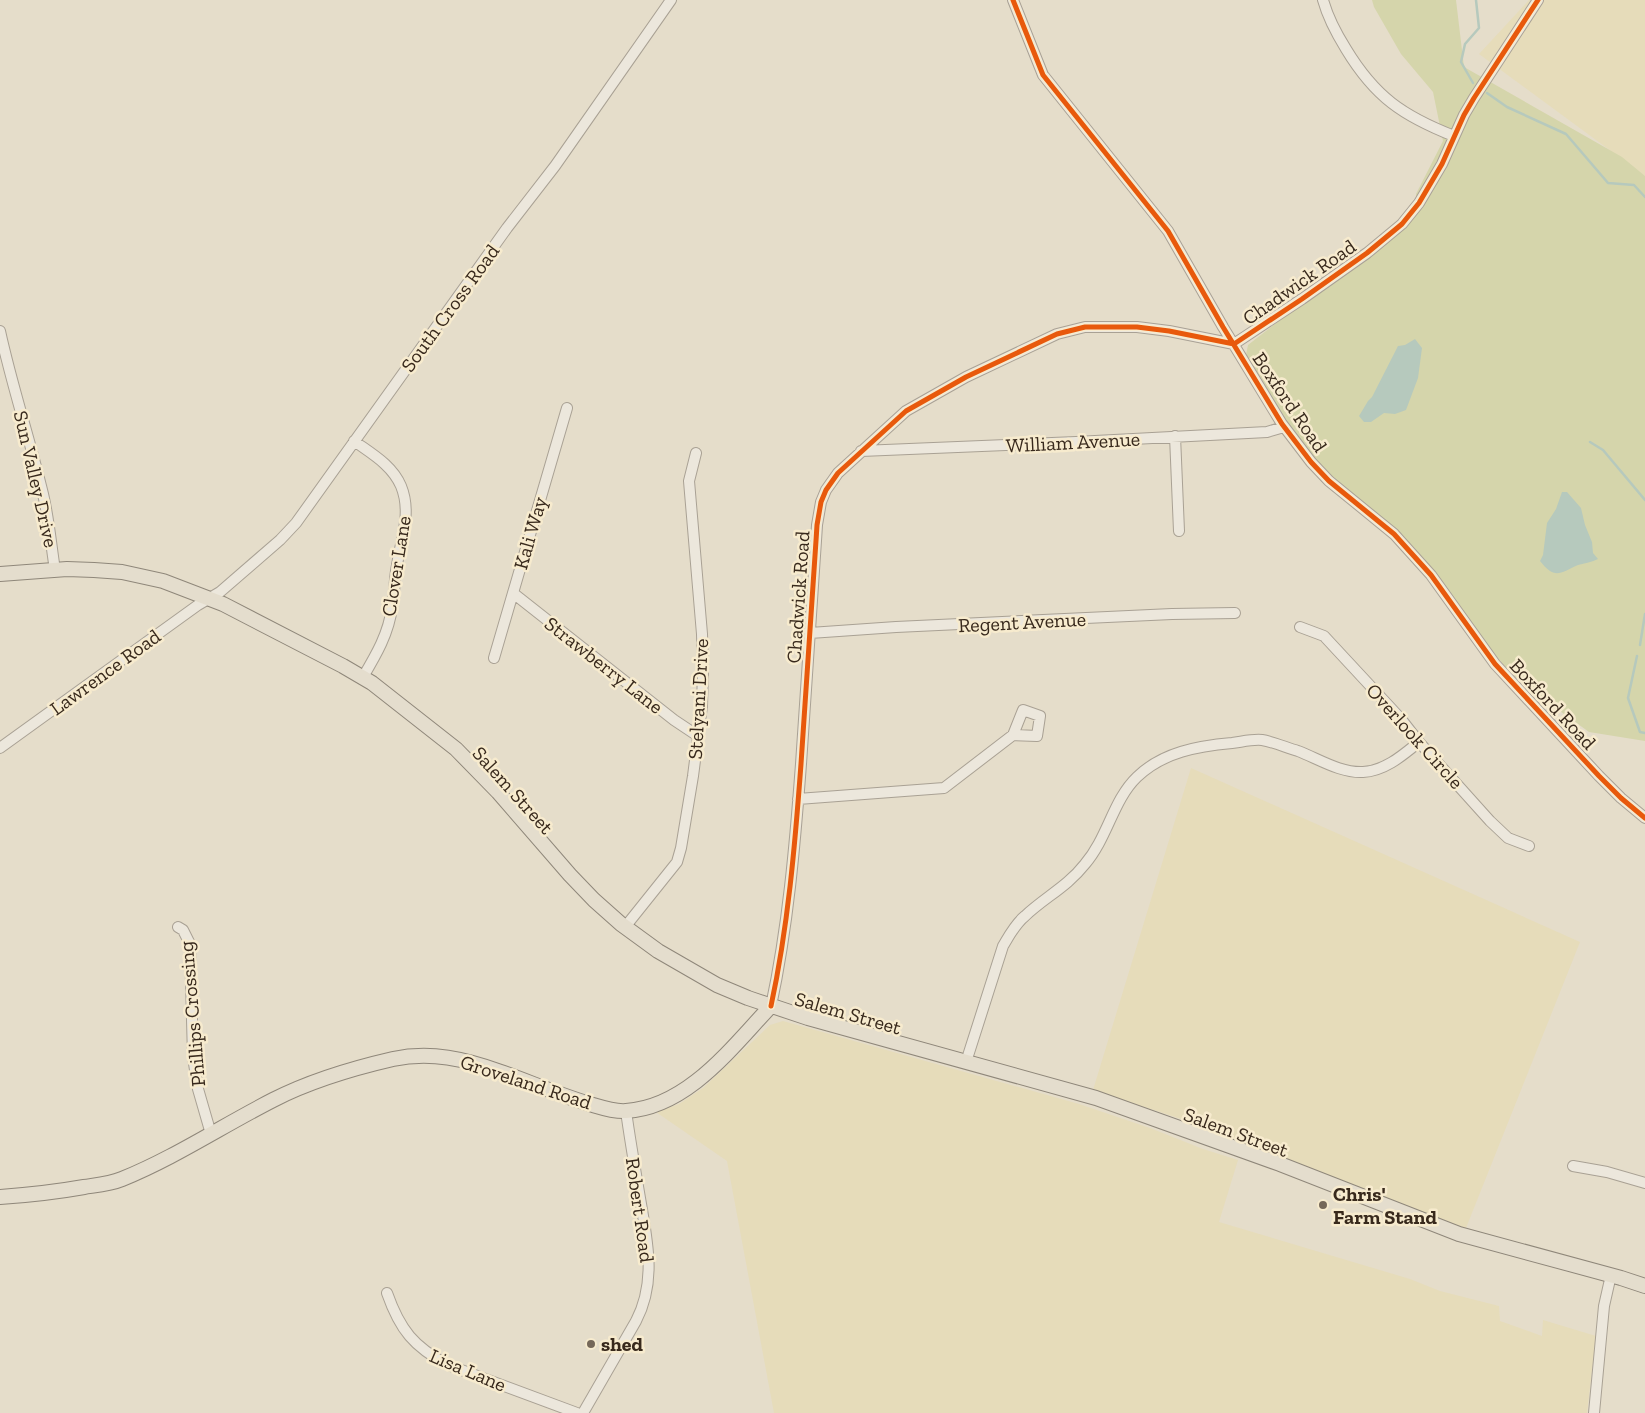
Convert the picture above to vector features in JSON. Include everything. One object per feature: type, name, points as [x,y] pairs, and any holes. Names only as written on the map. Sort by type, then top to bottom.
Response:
[{"type":"main road","name":"Salem Street","points":[[0,574],[55,570],[94,570],[138,575],[163,581],[210,598],[324,655],[363,677],[456,749],[498,792],[570,875],[594,900],[625,927],[658,951],[717,985],[771,1006],[870,1036],[1096,1098],[1280,1164],[1459,1234],[1645,1286]]},
{"type":"main road","name":"Groveland Road","points":[[0,1198],[54,1192],[121,1180],[274,1099],[312,1082],[392,1060],[418,1055],[463,1059],[577,1100],[606,1108],[626,1111],[651,1106],[693,1084],[771,1006]]},
{"type":"street","name":"South Cross Road","points":[[210,598],[220,592],[280,540],[296,523],[506,228],[555,166],[671,0]]},
{"type":"street","name":"Boxford Road","points":[[1013,0],[1043,75],[1168,231],[1284,427],[1311,462],[1329,482],[1394,534],[1431,575],[1496,664],[1599,776],[1645,818]]},
{"type":"street","points":[[1323,0],[1333,29],[1360,73],[1397,108],[1431,127],[1454,136]]},
{"type":"street","name":"Chadwick Road","points":[[771,1006],[782,954],[798,799],[817,525],[821,502],[826,490],[838,473],[896,419],[924,399],[1057,334],[1085,327],[1137,327],[1169,331],[1234,344],[1302,299],[1391,234],[1419,203],[1442,164],[1464,115],[1538,0]]},
{"type":"street","name":"Sun Valley Drive","points":[[0,331],[7,366],[25,422],[44,496],[55,570]]},
{"type":"street","name":"Kali Way","points":[[494,658],[567,408]]},
{"type":"street","name":"William Avenue","points":[[861,451],[1267,432],[1284,427]]},
{"type":"street","points":[[1175,436],[1179,531]]},
{"type":"street","name":"Clover Lane","points":[[354,441],[394,472],[405,499],[406,514],[396,565],[392,610],[380,650],[363,677]]},
{"type":"street","name":"Stelyani Drive","points":[[625,927],[677,862],[688,811],[702,706],[703,662],[689,481],[696,452]]},
{"type":"street","name":"Strawberry Lane","points":[[513,593],[674,720],[698,736]]},
{"type":"street","name":"Lawrence Road","points":[[0,748],[198,604],[210,598]]},
{"type":"street","name":"Regent Avenue","points":[[810,633],[1172,614],[1235,613]]},
{"type":"street","name":"Overlook Circle","points":[[1300,627],[1324,636],[1401,719],[1490,821],[1508,838],[1529,846]]},
{"type":"street","points":[[798,799],[944,788],[1013,735]]},
{"type":"street","points":[[966,1062],[1003,946],[1009,936],[1024,916],[1060,890],[1086,864],[1099,845],[1120,798],[1127,787],[1150,766],[1182,751],[1262,740],[1300,752],[1321,762],[1365,772],[1397,760],[1420,742]]},
{"type":"street","name":"Phillips Crossing","points":[[178,926],[183,930],[190,944],[193,1057],[198,1089],[210,1134]]},
{"type":"street","name":"Robert Road","points":[[583,1413],[636,1321],[642,1309],[648,1286],[648,1249],[626,1111]]},
{"type":"street","points":[[1573,1166],[1607,1172],[1645,1183]]},
{"type":"street","points":[[1594,1413],[1604,1306],[1611,1275]]},
{"type":"street","name":"Lisa Lane","points":[[387,1293],[396,1315],[409,1336],[430,1356],[448,1365],[578,1413]]},
{"type":"shaded area","points":[[1529,0],[1645,0],[1645,176],[1479,54]]},
{"type":"shaded area","points":[[1415,339],[1422,348],[1418,378],[1406,410],[1395,414],[1384,413],[1371,422],[1364,422],[1359,416],[1372,397],[1398,346],[1405,345]]},
{"type":"shaded area","points":[[1562,492],[1567,492],[1581,508],[1592,542],[1593,553],[1598,559],[1554,573],[1540,561],[1543,555],[1547,523],[1556,509]]},
{"type":"shaded area","points":[[1191,768],[1580,942],[1466,1228],[1435,1219],[1184,1120],[1093,1090]]},
{"type":"shaded area","points":[[783,1021],[1079,1104],[1238,1160],[1219,1222],[1410,1279],[1440,1291],[1499,1306],[1500,1321],[1542,1336],[1543,1320],[1596,1336],[1587,1413],[774,1413],[727,1161],[656,1112],[679,1104],[703,1088],[770,1025]]},
{"type":"green space","points":[[1372,0],[1456,0],[1464,67],[1622,157],[1645,176],[1645,741],[1589,732],[1528,688],[1507,669],[1470,624],[1436,577],[1328,475],[1304,448],[1284,421],[1263,381],[1246,355],[1248,345],[1417,213],[1416,194],[1443,141],[1433,92],[1401,54],[1374,7]]},
{"type":"waterway","points":[[1473,83],[1461,62],[1465,44],[1479,28],[1476,0]]},
{"type":"waterway","points":[[1487,93],[1507,107],[1566,134],[1608,183],[1634,185],[1645,197]]},
{"type":"waterway","points":[[1590,442],[1603,450],[1645,500]]},
{"type":"waterway","points":[[1640,645],[1645,614]]},
{"type":"waterway","points":[[1637,656],[1628,698],[1640,732],[1645,733]]},
{"type":"cycle path","points":[[1013,0],[1043,75],[1168,231],[1282,424],[1311,462],[1329,481],[1394,534],[1431,575],[1495,664],[1599,776],[1645,818]]},
{"type":"cycle path","points":[[771,1006],[782,946],[793,855],[817,525],[821,502],[826,490],[838,473],[906,411],[966,377],[1057,334],[1085,327],[1137,327],[1169,331],[1234,344],[1302,299],[1367,253],[1402,224],[1419,203],[1442,164],[1464,115],[1538,0]]},
{"type":"place","name":"Chris' Farm Stand","points":[[1323,1205]]},
{"type":"place","name":"shed","points":[[591,1344]]}]
